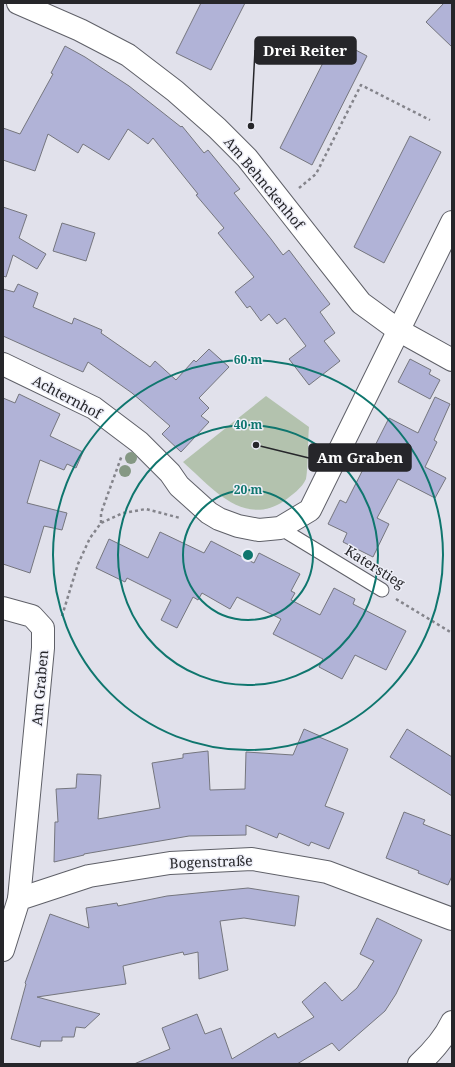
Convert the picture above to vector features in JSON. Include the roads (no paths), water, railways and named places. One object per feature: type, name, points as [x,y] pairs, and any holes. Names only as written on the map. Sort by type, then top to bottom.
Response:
[{"type":"street","name":"Am Behnckenhof","points":[[18,3],[80,30],[128,55],[175,91],[217,128],[247,158],[361,303],[398,330],[452,360]]},
{"type":"street","points":[[280,528],[310,510],[452,222]]},
{"type":"street","name":"Achternhof","points":[[3,364],[94,408],[139,442],[170,473],[179,486],[209,513],[219,519],[238,526],[259,530],[280,528]]},
{"type":"street","name":"Am Graben","points":[[3,608],[32,616],[43,628],[43,648],[19,899]]},
{"type":"street","name":"Bogenstraße","points":[[19,899],[89,876],[170,863],[252,859],[327,872],[452,919]]},
{"type":"street","points":[[3,950],[19,899]]},
{"type":"street","points":[[419,1064],[430,1054],[447,1033],[452,1022]]},
{"type":"lane","name":"Katerstieg","points":[[280,528],[382,590]]},
{"type":"place","name":"Drei Reiter","points":[[251,126]]},
{"type":"place","name":"Am Graben","points":[[256,445]]}]
